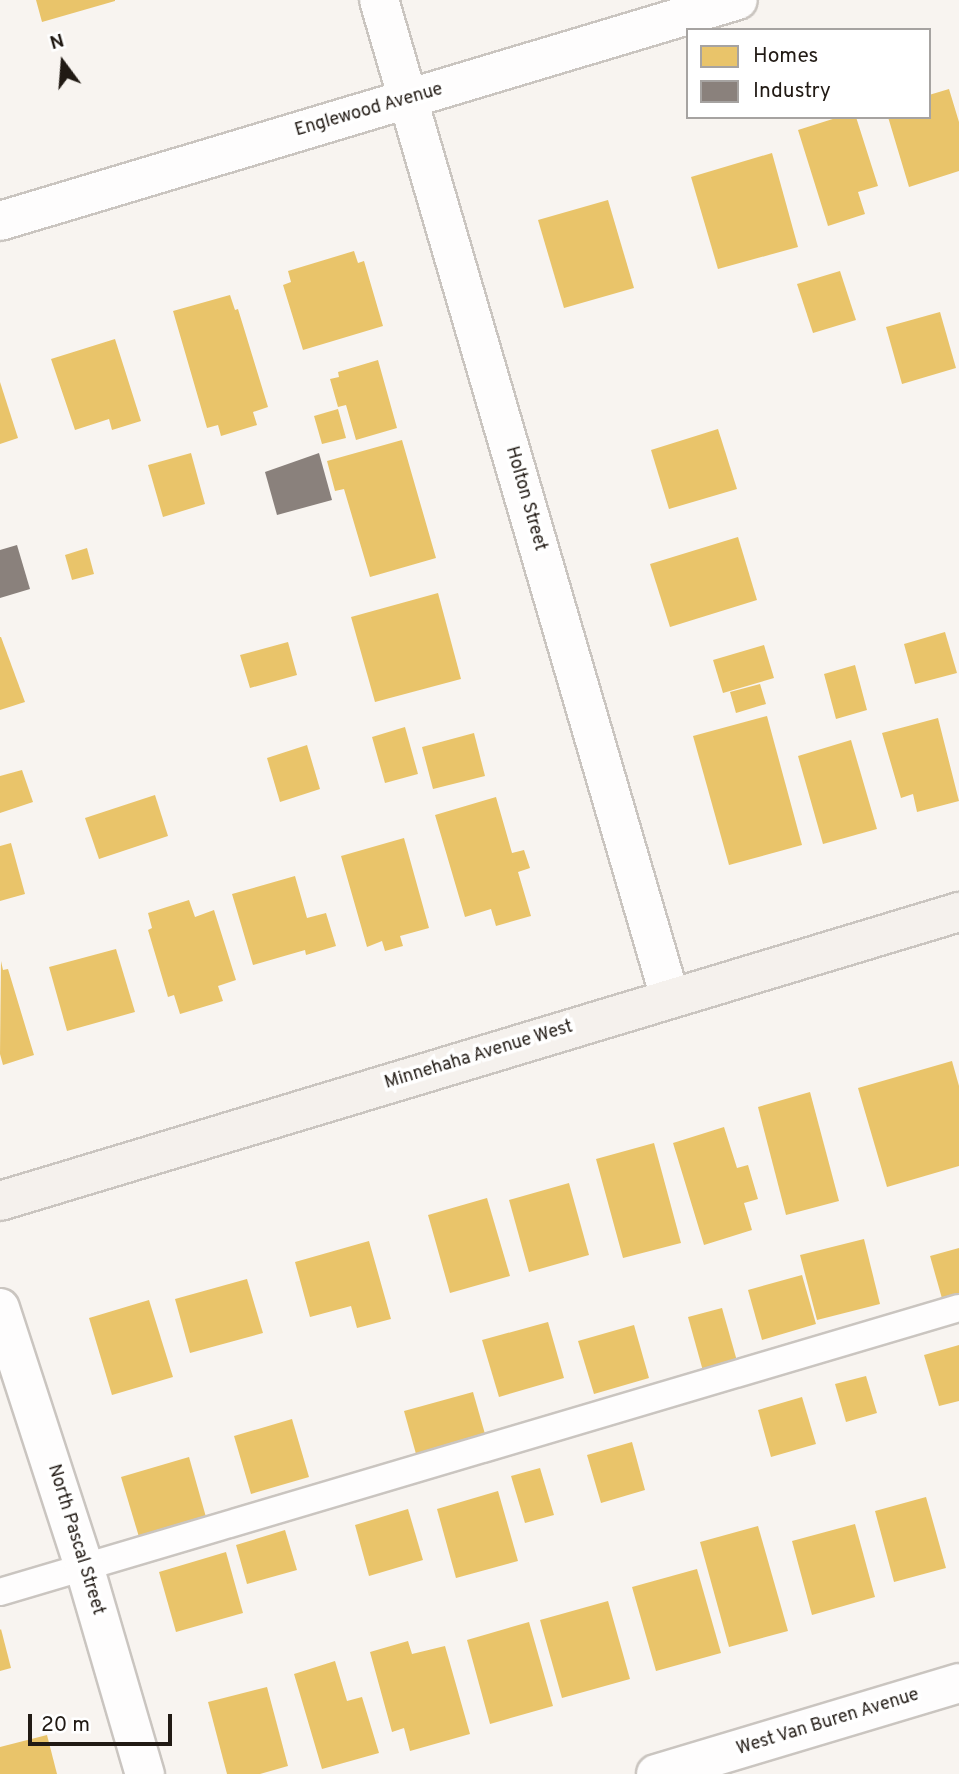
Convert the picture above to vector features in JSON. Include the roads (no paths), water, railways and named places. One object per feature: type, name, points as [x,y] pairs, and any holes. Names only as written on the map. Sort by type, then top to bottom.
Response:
[{"type":"street","name":"Holton Street","points":[[379,0],[670,998]]},
{"type":"street","name":"Englewood Avenue","points":[[0,221],[738,0]]},
{"type":"street","name":"Minnehaha Avenue West","points":[[0,1202],[959,912]]},
{"type":"street","name":"North Pascal Street","points":[[0,1308],[84,1566],[145,1774]]},
{"type":"street","name":"West Van Buren Avenue","points":[[656,1774],[959,1683]]},
{"type":"lane","points":[[0,1592],[959,1308]]}]
